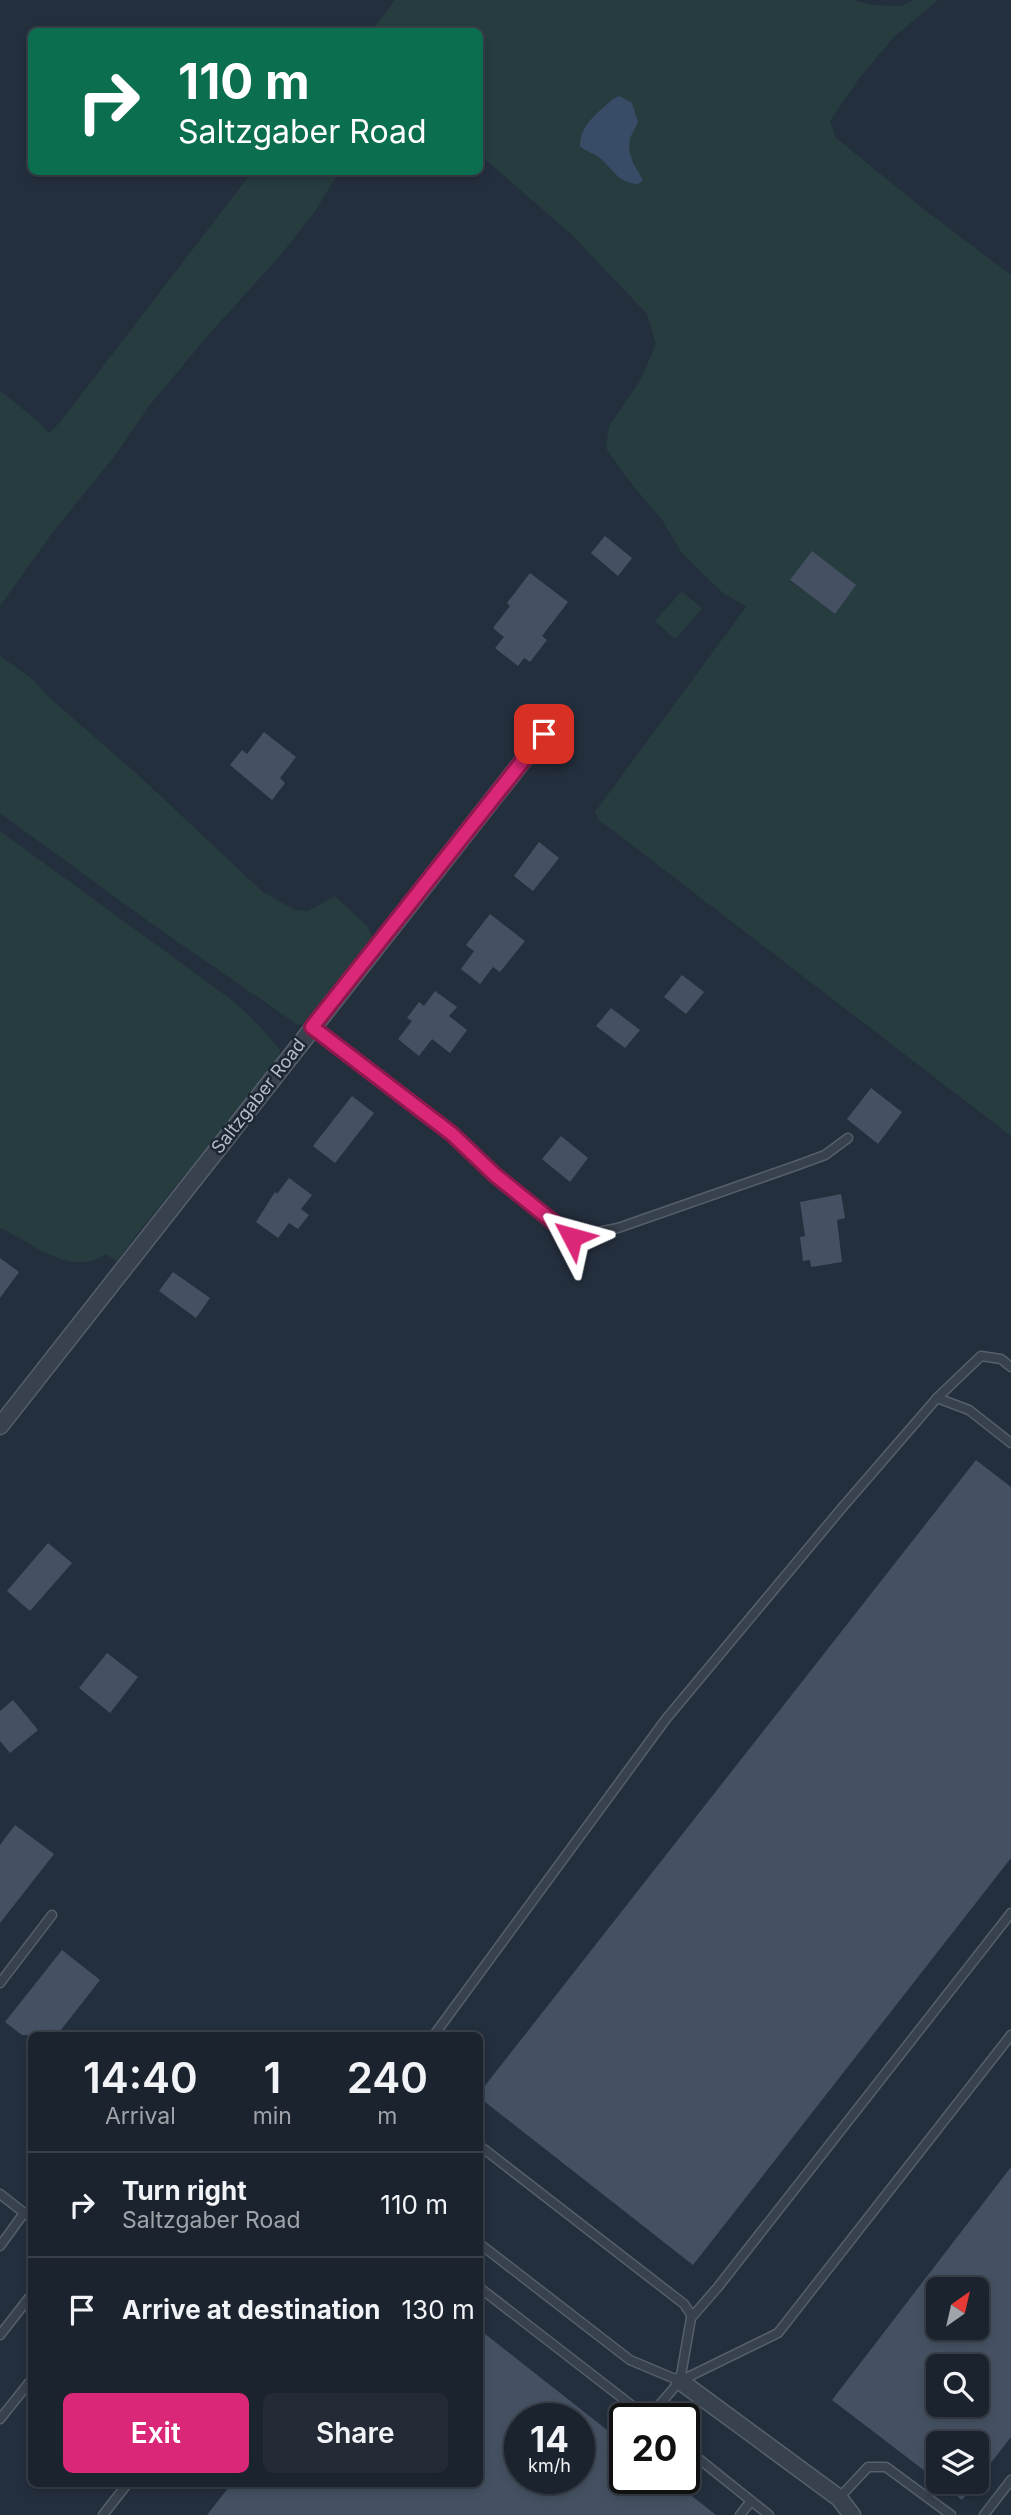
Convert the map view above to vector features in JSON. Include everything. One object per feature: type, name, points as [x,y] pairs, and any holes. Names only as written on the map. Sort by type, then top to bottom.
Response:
[{"type":"street","name":"Saltzgaber Road","points":[[0,1426],[544,734]]},
{"type":"street","points":[[680,2381],[839,2498],[852,2515]]},
{"type":"lane","points":[[312,1027],[452,1134],[495,1175],[572,1237],[618,1228],[825,1155],[848,1139]]},
{"type":"lane","points":[[436,2032],[666,1719],[841,1508],[937,1398],[981,1356],[1001,1359],[1011,1367]]},
{"type":"lane","points":[[937,1398],[969,1410],[1011,1443]]},
{"type":"lane","points":[[680,2381],[692,2316],[718,2287],[1011,1913]]},
{"type":"lane","points":[[0,1983],[52,1915]]},
{"type":"lane","points":[[661,2403],[680,2381],[778,2333],[1011,2035]]},
{"type":"lane","points":[[483,2148],[684,2304],[692,2316]]},
{"type":"lane","points":[[0,2194],[28,2216],[0,2246]]},
{"type":"lane","points":[[483,2246],[630,2360],[680,2381]]},
{"type":"lane","points":[[483,2290],[629,2403]]},
{"type":"lane","points":[[0,2335],[28,2299]]},
{"type":"lane","points":[[0,2419],[28,2384]]},
{"type":"lane","points":[[700,2460],[769,2515]]},
{"type":"lane","points":[[839,2498],[868,2467],[886,2467],[951,2515]]},
{"type":"lane","points":[[984,2515],[1011,2480]]},
{"type":"lane","points":[[103,2515],[125,2487]]},
{"type":"lane","points":[[740,2515],[751,2501]]},
{"type":"green space","points":[[395,0],[853,0],[874,5],[901,6],[914,0],[938,0],[894,37],[860,77],[830,121],[836,138],[1011,275],[1011,1136],[598,819],[595,812],[746,607],[723,593],[681,552],[663,521],[629,481],[606,448],[609,426],[640,381],[656,344],[647,314],[571,234],[483,158],[483,28],[374,28]],"holes":[[[812,551],[836,612],[835,614],[790,581]]]},
{"type":"green space","points":[[250,175],[337,175],[314,213],[279,257],[149,406],[117,453],[53,532],[0,606],[0,391],[49,433],[61,421]]},
{"type":"green space","points":[[682,591],[702,609],[675,639],[655,621]]},
{"type":"green space","points":[[0,656],[30,677],[263,892],[295,910],[308,911],[335,896],[368,927],[372,937],[305,1024],[298,1025],[152,924],[0,813]]},
{"type":"green space","points":[[0,831],[232,1000],[280,1050],[279,1058],[117,1261],[105,1254],[92,1261],[65,1260],[52,1256],[0,1228]]},
{"type":"water","points":[[619,96],[632,103],[638,122],[630,138],[629,150],[643,180],[638,184],[621,178],[600,158],[580,146],[583,131],[591,119]]},
{"type":"building","points":[[605,536],[632,558],[618,576],[591,553]]},
{"type":"building","points":[[812,551],[856,585],[835,614],[790,580]]},
{"type":"building","points":[[530,573],[568,602],[542,636],[547,640],[530,662],[524,658],[518,666],[495,648],[504,637],[493,628],[510,606],[507,603]]},
{"type":"building","points":[[264,732],[296,757],[280,778],[285,783],[272,800],[230,765],[242,750],[247,754]]},
{"type":"building","points":[[539,842],[559,858],[533,891],[514,876]]},
{"type":"building","points":[[490,914],[525,941],[500,972],[493,967],[480,984],[461,969],[474,951],[466,945]]},
{"type":"building","points":[[682,975],[704,992],[686,1014],[664,997]]},
{"type":"building","points":[[435,991],[457,1007],[449,1016],[467,1030],[450,1053],[432,1039],[419,1056],[398,1039],[412,1021],[407,1018],[419,1002],[424,1006]]},
{"type":"building","points":[[611,1008],[640,1030],[625,1048],[596,1026]]},
{"type":"building","points":[[871,1088],[902,1112],[878,1144],[847,1119]]},
{"type":"building","points":[[352,1096],[374,1113],[335,1163],[313,1146]]},
{"type":"building","points":[[561,1136],[588,1158],[570,1182],[542,1159]]},
{"type":"building","points":[[289,1178],[312,1195],[301,1209],[309,1215],[298,1229],[289,1223],[278,1238],[256,1222],[275,1192],[277,1194]]},
{"type":"building","points":[[841,1194],[845,1218],[837,1220],[842,1262],[811,1267],[810,1260],[803,1261],[800,1237],[805,1236],[800,1202]]},
{"type":"building","points":[[0,1258],[19,1272],[0,1298]]},
{"type":"building","points":[[173,1272],[210,1298],[196,1318],[159,1291]]},
{"type":"building","points":[[976,1460],[1011,1487],[1011,1858],[693,2265],[483,2100],[483,2088]]},
{"type":"building","points":[[48,1543],[72,1563],[30,1611],[7,1591]]},
{"type":"building","points":[[107,1653],[138,1677],[110,1713],[79,1688]]},
{"type":"building","points":[[13,1700],[38,1730],[10,1753],[0,1741],[0,1711]]},
{"type":"building","points":[[15,1825],[54,1854],[0,1923],[0,1845]]},
{"type":"building","points":[[62,1950],[100,1980],[59,2032],[28,2032],[28,2035],[22,2035],[5,2022]]},
{"type":"building","points":[[1011,2167],[1011,2437],[989,2465],[989,2431],[926,2431],[926,2472],[832,2400],[926,2278],[926,2340],[989,2340],[989,2277],[926,2277]]},
{"type":"building","points":[[483,2332],[573,2403],[504,2403],[504,2494],[595,2494],[595,2420],[609,2431],[609,2494],[689,2494],[716,2515],[207,2515],[229,2487],[483,2487]]},
{"type":"building","points":[[954,2494],[967,2494],[962,2500]]},
{"type":"route","points":[[544,734],[312,1027],[452,1134],[495,1175],[572,1237]]}]
